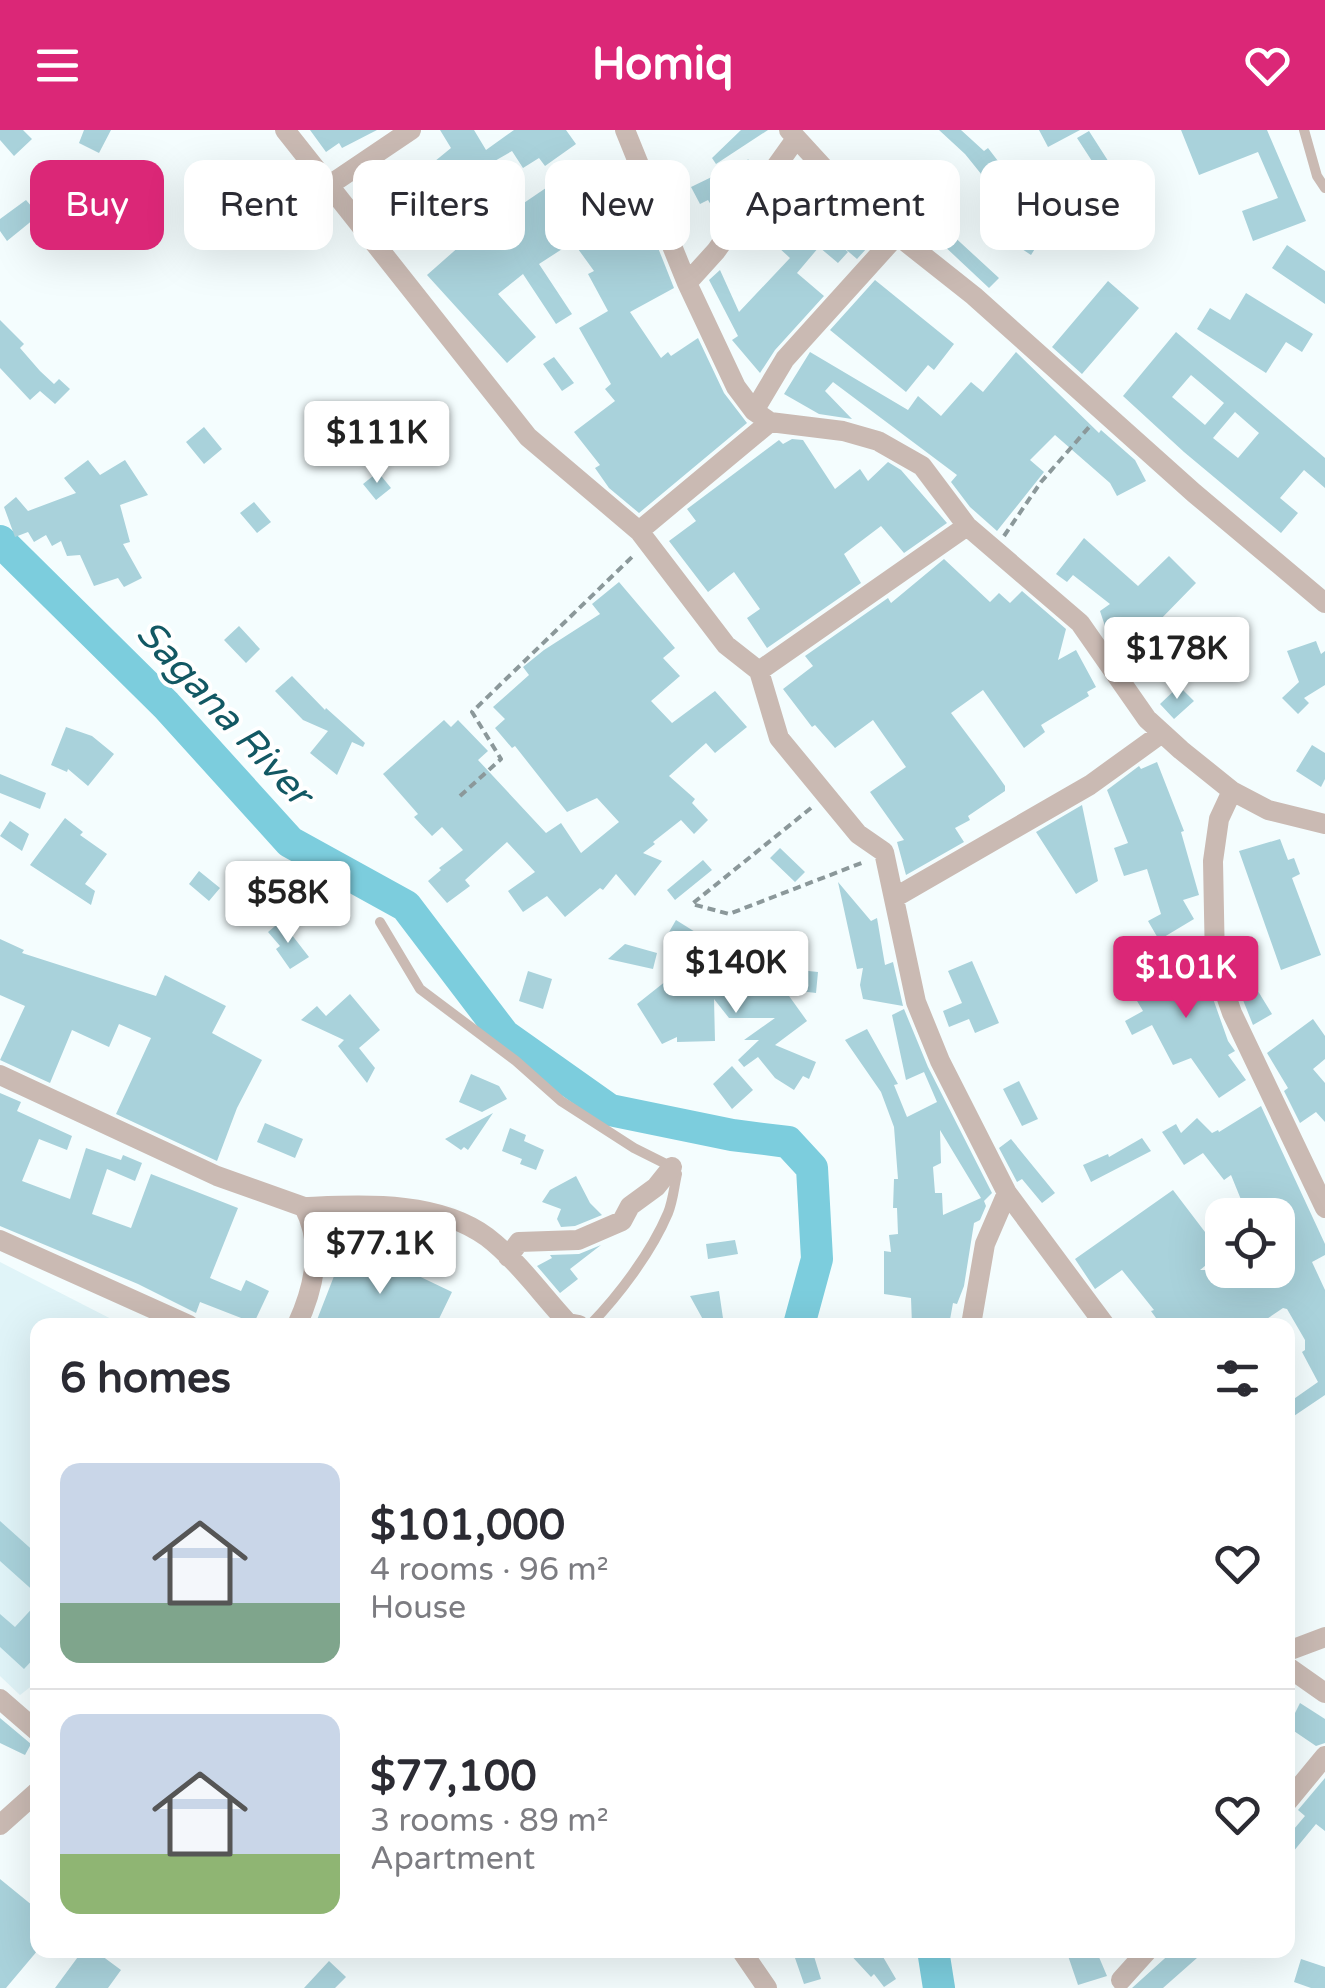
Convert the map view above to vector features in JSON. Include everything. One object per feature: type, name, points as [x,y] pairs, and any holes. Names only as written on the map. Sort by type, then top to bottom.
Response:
[{"type":"street","points":[[285,130],[308,160]]},
{"type":"street","points":[[333,183],[410,130]]},
{"type":"street","points":[[624,130],[687,283],[736,387],[762,417],[878,440],[922,466],[968,526],[1080,623],[1148,719],[1162,732],[1232,791],[1268,810],[1325,824]]},
{"type":"street","points":[[687,283],[716,251],[792,135],[818,160]]},
{"type":"street","points":[[333,192],[528,437],[643,537],[726,645],[760,671],[778,738],[858,834],[884,852],[916,1002],[940,1061],[1007,1193],[1099,1318]]},
{"type":"street","points":[[643,537],[762,417],[784,360],[883,250]]},
{"type":"street","points":[[916,250],[974,296],[1194,493],[1325,603]]},
{"type":"street","points":[[760,671],[968,526]]},
{"type":"street","points":[[894,898],[1090,785],[1162,732]]},
{"type":"street","points":[[1232,791],[1220,819],[1213,861],[1215,964],[1232,1013],[1325,1208]]},
{"type":"street","points":[[0,1075],[218,1176],[304,1207],[380,1206],[443,1216],[487,1237],[563,1318]]},
{"type":"street","points":[[508,1257],[525,1240],[578,1240],[622,1221],[630,1206],[656,1187],[672,1167]]},
{"type":"street","points":[[972,1318],[986,1244],[1007,1193]]},
{"type":"street","points":[[299,1318],[315,1274],[312,1222],[304,1207]]},
{"type":"street","points":[[0,1240],[173,1318]]},
{"type":"street","points":[[1295,1648],[1325,1637]]},
{"type":"street","points":[[1295,1672],[1325,1693]]},
{"type":"street","points":[[0,1699],[30,1725]]},
{"type":"street","points":[[1295,1792],[1325,1756]]},
{"type":"street","points":[[0,1825],[30,1797]]},
{"type":"street","points":[[746,1958],[767,1988]]},
{"type":"street","points":[[1120,1980],[1141,1958]]},
{"type":"lane","points":[[1304,130],[1325,188]]},
{"type":"lane","points":[[380,922],[420,989],[516,1060],[561,1101],[634,1148],[672,1167],[677,1174],[669,1212],[624,1283],[596,1318]]},
{"type":"path","points":[[997,550],[1022,506],[1103,410]]},
{"type":"path","points":[[460,796],[500,759],[472,712],[643,537]]},
{"type":"path","points":[[826,796],[692,904],[729,914],[848,870],[884,852]]},
{"type":"shaded area","points":[[0,1262],[109,1318],[30,1318],[30,1687],[20,1695],[0,1676]]},
{"type":"building","points":[[0,130],[23,130],[32,139],[14,156],[0,140]]},
{"type":"building","points":[[84,130],[111,130],[99,153],[79,143]]},
{"type":"building","points":[[310,130],[377,130],[342,148],[339,143],[326,152]]},
{"type":"building","points":[[440,130],[474,130],[486,150],[514,130],[566,130],[576,144],[553,160],[545,160],[545,166],[539,158],[525,167],[525,160],[518,160],[512,151],[496,160],[436,160],[451,148]]},
{"type":"building","points":[[741,130],[768,130],[722,160],[712,158]]},
{"type":"building","points":[[939,130],[961,130],[984,151],[988,148],[997,160],[980,160],[980,173]]},
{"type":"building","points":[[1039,130],[1080,130],[1048,147]]},
{"type":"building","points":[[1181,130],[1267,130],[1306,221],[1253,241],[1242,211],[1278,198],[1258,152],[1199,175]]},
{"type":"building","points":[[1089,131],[1108,160],[1091,160],[1077,138]]},
{"type":"building","points":[[710,178],[710,203],[708,200],[700,204],[691,187]]},
{"type":"building","points":[[545,189],[545,250],[561,250],[539,264],[572,314],[556,324],[523,274],[498,294],[536,337],[507,363],[427,275],[455,250],[525,250],[525,202]]},
{"type":"building","points":[[26,200],[30,205],[30,222],[7,241],[0,231],[0,219]]},
{"type":"building","points":[[960,242],[999,278],[989,288],[949,250],[960,250]]},
{"type":"building","points":[[1287,245],[1325,271],[1325,304],[1272,268]]},
{"type":"building","points":[[579,250],[659,250],[674,288],[630,312],[661,358],[698,338],[724,393],[747,423],[639,513],[609,488],[595,468],[600,465],[574,432],[615,401],[605,389],[611,384],[579,328],[608,311],[588,274],[594,271]]},
{"type":"building","points":[[781,250],[816,250],[797,273],[824,296],[775,350],[760,373],[732,340],[738,336],[709,280],[720,270],[739,312],[790,258]]},
{"type":"building","points":[[823,250],[846,250],[848,252],[838,263]]},
{"type":"building","points":[[846,250],[865,250],[857,259]]},
{"type":"building","points":[[875,280],[954,344],[934,370],[928,365],[906,392],[830,330]]},
{"type":"building","points":[[1108,281],[1139,308],[1082,374],[1052,347]]},
{"type":"building","points":[[1246,293],[1313,334],[1302,352],[1286,342],[1266,373],[1197,329],[1210,308],[1230,320]]},
{"type":"building","points":[[0,320],[24,344],[20,348],[40,371],[54,384],[59,379],[70,389],[55,404],[40,391],[30,400],[0,368]]},
{"type":"building","points":[[1176,332],[1325,458],[1325,488],[1304,470],[1280,498],[1298,513],[1281,533],[1123,396]],"holes":[[[1191,375],[1224,403],[1205,425],[1172,397]],[[1235,412],[1259,433],[1238,458],[1213,438]]]},
{"type":"building","points":[[810,352],[908,410],[918,396],[941,416],[971,382],[983,392],[1016,352],[1099,433],[1101,430],[1135,460],[1146,481],[1117,496],[1110,483],[1055,435],[1030,460],[1044,472],[997,531],[970,507],[951,482],[957,475],[833,382],[825,391],[852,419],[819,414],[784,394]]},
{"type":"building","points":[[554,357],[574,383],[562,391],[543,364]]},
{"type":"building","points":[[204,427],[222,449],[204,464],[186,442]]},
{"type":"building","points":[[792,439],[803,440],[835,489],[860,469],[868,481],[888,462],[901,470],[947,523],[904,553],[881,526],[844,554],[861,583],[767,648],[747,618],[760,609],[734,572],[708,592],[669,541],[696,521],[687,509],[779,440],[783,444]]},
{"type":"building","points":[[88,460],[100,475],[125,460],[148,495],[120,505],[130,542],[123,544],[142,578],[124,587],[118,578],[94,586],[80,555],[67,556],[61,541],[52,546],[46,535],[34,542],[28,532],[15,537],[4,507],[16,497],[28,511],[76,493],[64,478]]},
{"type":"building","points":[[378,472],[391,488],[376,500],[363,484]]},
{"type":"building","points":[[254,502],[271,522],[257,533],[240,513]]},
{"type":"building","points":[[1084,538],[1138,586],[1169,556],[1196,583],[1155,625],[1158,627],[1127,666],[1110,641],[1100,611],[1110,604],[1073,575],[1067,582],[1056,574]]},
{"type":"building","points":[[944,559],[990,602],[999,593],[1010,603],[1022,591],[1066,629],[1058,660],[1076,650],[1096,687],[1087,692],[1089,696],[1041,725],[1045,732],[1024,748],[983,690],[951,713],[1005,791],[955,828],[964,842],[906,875],[897,842],[904,840],[870,792],[906,767],[873,720],[835,748],[815,725],[812,727],[783,689],[813,666],[805,656],[888,598],[891,603]]},
{"type":"building","points":[[619,582],[675,648],[663,658],[680,676],[651,701],[672,723],[715,691],[747,727],[715,753],[706,743],[669,776],[695,799],[692,803],[708,820],[694,834],[681,820],[653,842],[643,853],[662,861],[635,896],[616,874],[603,890],[600,888],[565,917],[547,896],[523,912],[508,891],[535,872],[507,842],[465,880],[470,886],[447,903],[428,881],[463,850],[442,827],[432,836],[383,774],[444,720],[451,727],[458,720],[488,751],[478,760],[546,833],[561,823],[581,853],[619,822],[597,798],[567,812],[515,746],[512,748],[495,728],[505,719],[493,707],[529,675],[523,667],[600,614],[592,604]]},
{"type":"building","points":[[239,626],[260,649],[246,663],[224,640]]},
{"type":"building","points":[[1316,641],[1321,654],[1325,651],[1325,685],[1304,698],[1309,703],[1298,714],[1282,698],[1299,682],[1287,651]]},
{"type":"building","points":[[292,676],[365,743],[363,747],[352,742],[337,775],[310,753],[328,731],[303,720],[275,691]]},
{"type":"building","points":[[1179,686],[1194,701],[1174,719],[1160,704]]},
{"type":"building","points":[[66,727],[92,736],[114,754],[88,786],[68,769],[67,772],[51,765]]},
{"type":"building","points":[[1312,745],[1325,753],[1325,779],[1321,787],[1296,771]]},
{"type":"building","points":[[1157,762],[1184,831],[1181,832],[1199,895],[1183,900],[1194,919],[1159,940],[1148,921],[1161,914],[1147,869],[1124,876],[1114,848],[1128,843],[1107,790],[1139,766],[1141,769]]},
{"type":"building","points":[[0,774],[46,793],[40,809],[0,793]]},
{"type":"building","points":[[1082,805],[1098,881],[1076,894],[1036,832]]},
{"type":"building","points":[[65,818],[83,832],[80,835],[107,854],[85,884],[95,891],[91,905],[30,865]]},
{"type":"building","points":[[10,821],[29,834],[22,851],[0,836]]},
{"type":"building","points":[[1280,839],[1288,860],[1294,858],[1300,874],[1292,878],[1321,955],[1281,970],[1239,851]]},
{"type":"building","points":[[780,848],[805,872],[795,882],[770,858]]},
{"type":"building","points":[[703,860],[712,870],[675,900],[667,890]]},
{"type":"building","points":[[199,871],[220,888],[209,901],[189,884]]},
{"type":"building","points":[[838,882],[871,921],[877,918],[885,965],[893,962],[903,1006],[863,999],[863,968],[857,969]]},
{"type":"building","points":[[676,920],[700,935],[689,954],[665,939]]},
{"type":"building","points":[[281,921],[309,957],[290,969],[276,949],[280,946],[268,932]]},
{"type":"building","points":[[0,939],[24,950],[22,953],[156,996],[165,975],[226,1006],[212,1033],[262,1060],[237,1108],[217,1161],[116,1114],[151,1038],[119,1024],[109,1047],[72,1030],[50,1083],[0,1060],[25,1006],[0,995]]},
{"type":"building","points":[[625,944],[657,953],[653,969],[608,959]]},
{"type":"building","points":[[1167,958],[1174,971],[1199,959],[1235,1051],[1228,1055],[1246,1080],[1219,1098],[1191,1058],[1173,1065],[1152,1025],[1132,1035],[1125,1021],[1143,1011],[1127,984]]},
{"type":"building","points":[[972,961],[999,1023],[975,1033],[969,1019],[949,1027],[943,1011],[962,1003],[948,971]]},
{"type":"building","points":[[738,962],[758,962],[758,981],[799,976],[799,970],[818,972],[816,993],[784,989],[807,1021],[775,1045],[816,1062],[809,1079],[803,1076],[794,1090],[775,1078],[758,1057],[744,1067],[738,1060],[759,1040],[744,1040],[775,1018],[729,1018],[714,999],[715,1041],[677,1042],[677,1037],[662,1044],[637,1004],[671,977],[738,994]]},
{"type":"building","points":[[528,971],[552,979],[543,1009],[519,1001]]},
{"type":"building","points":[[1233,975],[1246,988],[1253,983],[1272,1014],[1253,1025]]},
{"type":"building","points":[[350,994],[380,1030],[359,1048],[375,1068],[367,1083],[338,1046],[344,1040],[301,1020],[317,1006],[326,1016]]},
{"type":"building","points":[[904,1009],[928,1067],[992,1193],[984,1201],[980,1220],[974,1223],[964,1286],[957,1304],[953,1303],[950,1318],[912,1318],[911,1298],[884,1294],[884,1251],[891,1252],[889,1235],[898,1234],[897,1208],[893,1208],[894,1179],[898,1179],[894,1127],[881,1092],[845,1040],[867,1029],[898,1084],[894,1085],[907,1117],[937,1102],[924,1072],[906,1080],[892,1015]],"holes":[[[940,1130],[981,1198],[943,1215],[942,1193],[935,1193],[933,1167],[941,1163]]]},
{"type":"building","points":[[1313,1019],[1325,1036],[1325,1059],[1313,1069],[1325,1083],[1325,1122],[1316,1112],[1300,1123],[1284,1091],[1288,1088],[1267,1053]]},
{"type":"building","points":[[732,1066],[753,1090],[732,1109],[713,1084]]},
{"type":"building","points":[[471,1074],[499,1086],[507,1099],[482,1112],[459,1102]]},
{"type":"building","points":[[1019,1081],[1038,1119],[1022,1126],[1003,1089]]},
{"type":"building","points":[[0,1093],[21,1102],[17,1111],[72,1136],[67,1150],[39,1139],[22,1181],[70,1199],[86,1148],[142,1163],[135,1181],[107,1169],[92,1214],[131,1228],[151,1174],[238,1208],[210,1278],[241,1291],[246,1280],[269,1291],[256,1318],[241,1318],[200,1302],[196,1313],[0,1226]]},
{"type":"building","points":[[1261,1106],[1325,1244],[1325,1255],[1312,1262],[1325,1290],[1325,1395],[1295,1415],[1295,1398],[1318,1382],[1302,1352],[1305,1340],[1287,1309],[1268,1318],[1156,1318],[1122,1270],[1095,1289],[1075,1259],[1173,1190],[1205,1232],[1205,1266],[1200,1270],[1205,1270],[1205,1288],[1295,1288],[1295,1198],[1240,1198],[1231,1175],[1224,1180],[1203,1153],[1184,1165],[1162,1132],[1176,1124],[1181,1133],[1197,1118],[1212,1133]]},
{"type":"building","points":[[493,1113],[468,1150],[461,1150],[445,1139]]},
{"type":"building","points":[[265,1123],[303,1139],[295,1158],[257,1142]]},
{"type":"building","points":[[510,1128],[526,1135],[524,1141],[544,1150],[536,1170],[502,1151]]},
{"type":"building","points":[[1142,1138],[1151,1151],[1091,1182],[1083,1165],[1108,1154],[1109,1157]]},
{"type":"building","points":[[1011,1139],[1055,1193],[1042,1203],[1022,1179],[1017,1182],[999,1148]]},
{"type":"building","points":[[576,1176],[590,1203],[602,1215],[561,1227],[557,1219],[561,1209],[542,1202],[550,1190]]},
{"type":"building","points":[[735,1240],[738,1254],[708,1259],[706,1244]]},
{"type":"building","points":[[601,1245],[570,1269],[578,1279],[560,1293],[537,1266],[552,1258],[550,1255],[579,1254]]},
{"type":"building","points":[[343,1253],[403,1277],[406,1270],[452,1292],[439,1318],[318,1318]]},
{"type":"building","points":[[719,1291],[723,1318],[702,1318],[690,1296]]},
{"type":"building","points":[[0,1521],[30,1548],[30,1588],[0,1561]]},
{"type":"building","points":[[30,1611],[30,1663],[24,1669],[0,1647],[0,1614],[15,1627]]},
{"type":"building","points":[[1300,1703],[1325,1719],[1325,1743],[1316,1746],[1295,1732],[1295,1713]]},
{"type":"building","points":[[0,1718],[30,1746],[25,1755],[0,1743]]},
{"type":"building","points":[[1325,1778],[1325,1831],[1316,1824],[1295,1850],[1295,1828],[1305,1816],[1298,1810]]},
{"type":"building","points":[[0,1879],[30,1903],[31,1958],[6,1988],[0,1988]]},
{"type":"building","points":[[77,1958],[105,1958],[121,1970],[108,1988],[55,1988]]},
{"type":"building","points":[[795,1958],[815,1958],[821,1979],[804,1984]]},
{"type":"building","points":[[853,1958],[884,1958],[896,1979],[884,1987],[874,1974],[871,1977]]},
{"type":"building","points":[[1069,1958],[1099,1958],[1107,1976],[1078,1985]]},
{"type":"building","points":[[1165,1958],[1197,1958],[1163,1988],[1132,1988]]},
{"type":"building","points":[[1301,1959],[1325,1967],[1325,1988],[1294,1982]]},
{"type":"building","points":[[329,1961],[346,1977],[335,1988],[304,1988]]},
{"type":"waterway","name":"Sagana River","points":[[0,541],[166,705],[290,842],[406,906],[504,1035],[610,1110],[732,1135],[788,1142],[812,1168],[817,1259],[801,1318]]},
{"type":"waterway","name":"Sagana River","points":[[934,1958],[939,1988]]}]
